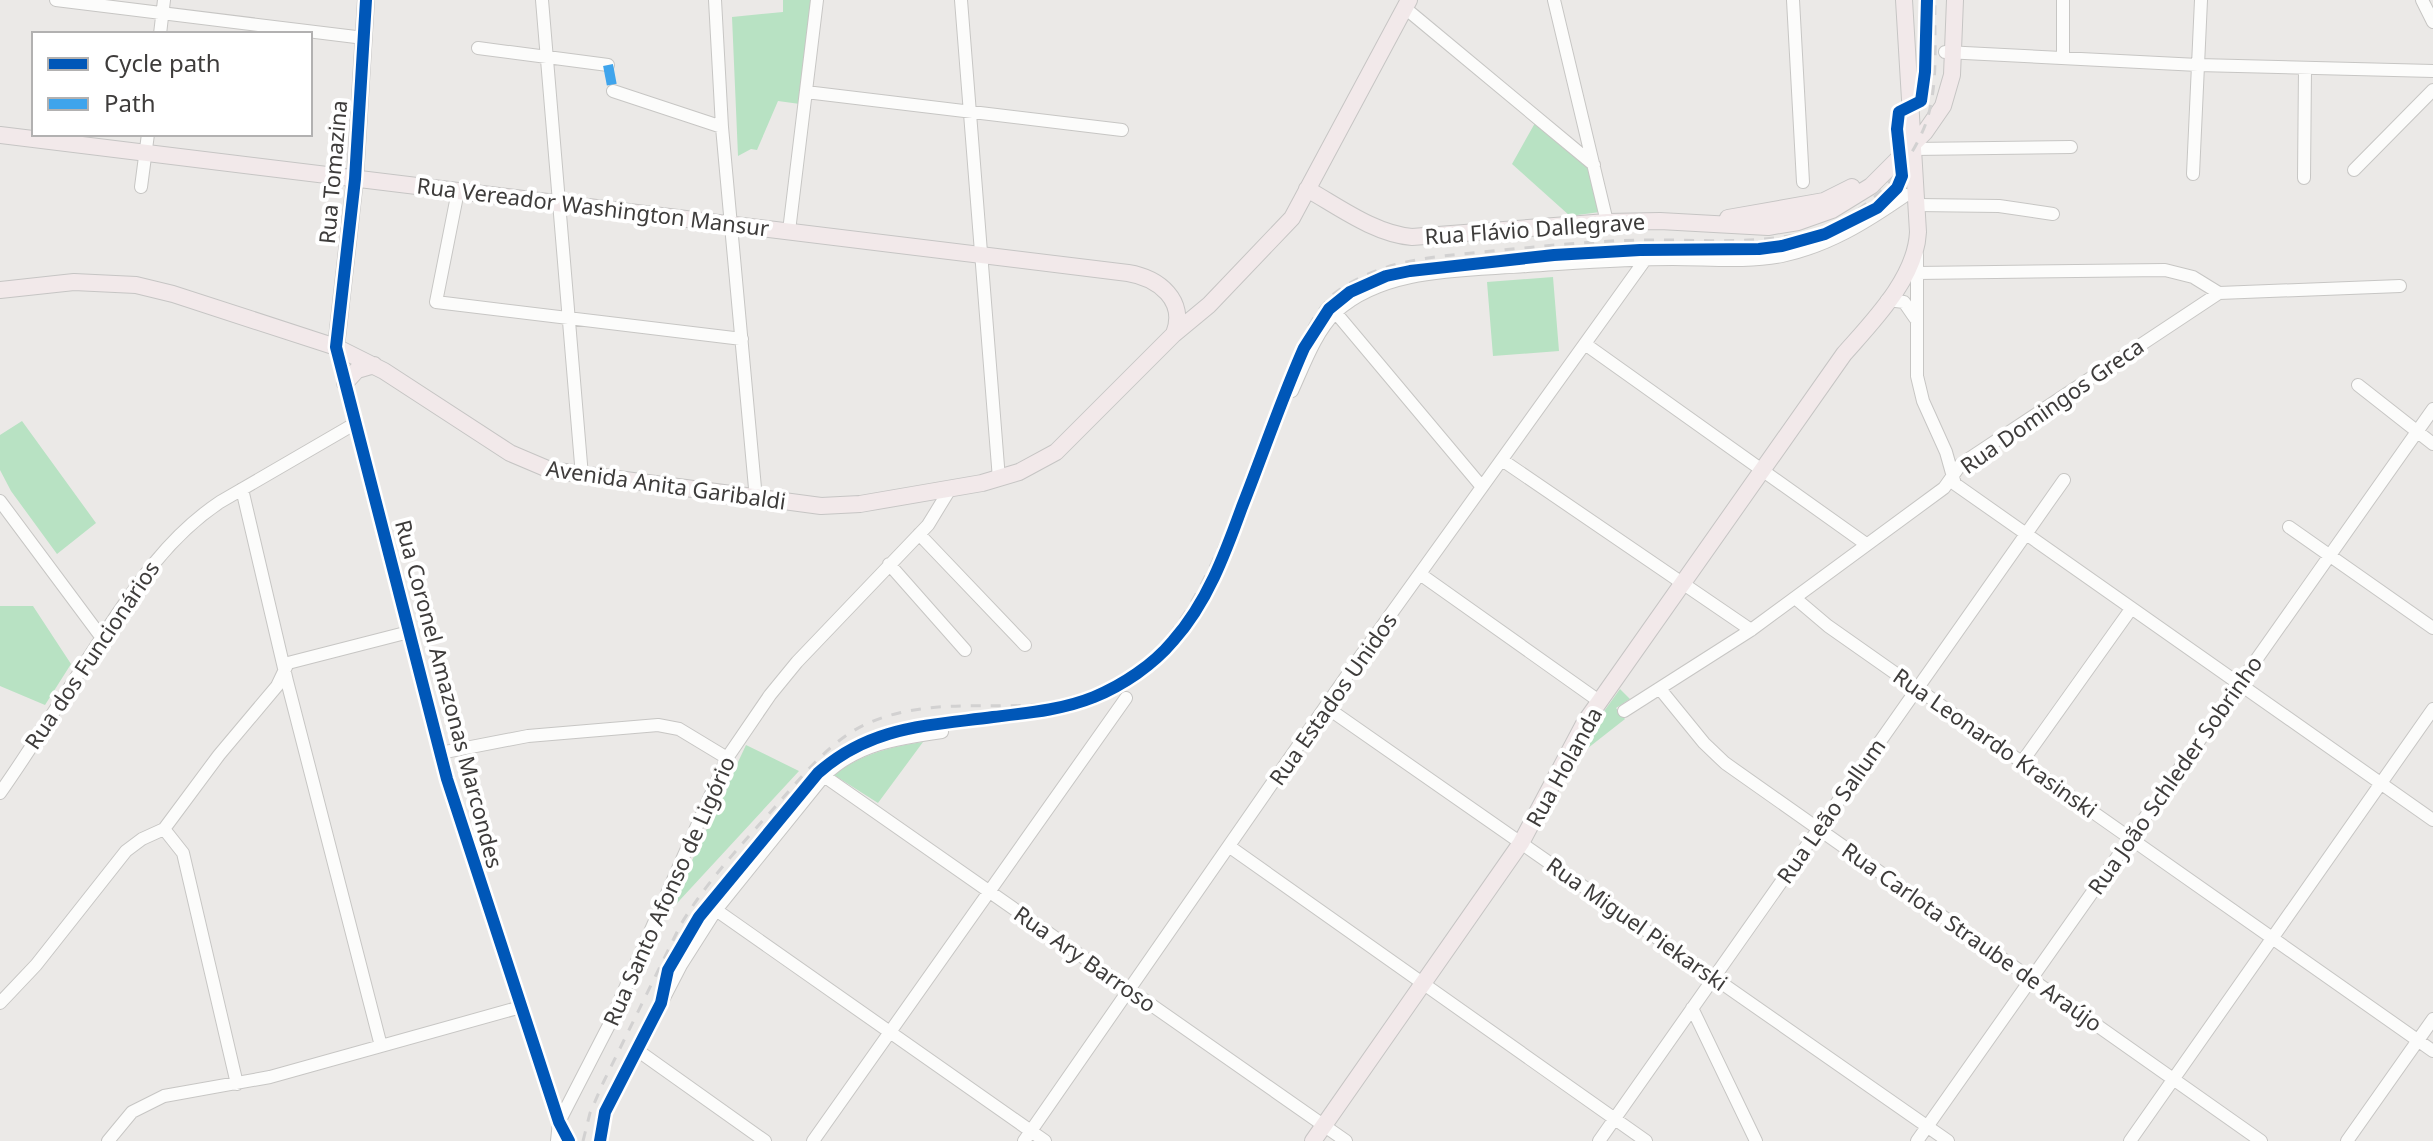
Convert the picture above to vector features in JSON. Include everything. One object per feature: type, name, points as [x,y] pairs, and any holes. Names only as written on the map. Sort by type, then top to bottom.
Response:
[{"type":"main road","name":"Rua Tomazina","points":[[336,347],[355,179],[366,0]]},
{"type":"main road","points":[[1904,0],[1913,145],[1912,240]]},
{"type":"main road","name":"Rua Flávio Dallegrave","points":[[1947,0],[1949,52]]},
{"type":"main road","name":"Rua Flávio Dallegrave","points":[[1307,189],[1390,233],[1412,237],[1607,222],[1768,227],[1814,217],[1853,199],[1871,186],[1913,145],[1938,104],[1942,91],[1955,0]]},
{"type":"main road","name":"Avenida Anita Garibaldi","points":[[0,290],[74,282],[136,285],[336,347],[374,365],[510,453],[550,470],[809,505],[847,506],[950,489],[999,479],[1030,467],[1056,452],[1174,334],[1209,305],[1292,218],[1407,4]]},
{"type":"main road","name":"Rua Vereador Washington Mansur","points":[[0,135],[1139,275],[1157,283],[1175,302]]},
{"type":"main road","points":[[1912,200],[1910,171],[1913,145]]},
{"type":"main road","name":"Rua Flávio Dallegrave","points":[[1707,223],[1824,201],[1844,192],[1913,145]]},
{"type":"main road","points":[[1891,166],[1903,164],[1910,171]]},
{"type":"main road","name":"Avenida Anita Garibaldi","points":[[1175,302],[1189,306],[1199,301],[1307,189]]},
{"type":"main road","name":"Rua Holanda","points":[[1313,1141],[1521,843],[1576,736],[1599,701],[1844,354],[1907,270],[1912,240]]},
{"type":"main road","name":"Rua Holanda","points":[[1844,354],[1912,240]]},
{"type":"main road","points":[[1174,334],[1179,319],[1175,302]]},
{"type":"main road","points":[[345,383],[357,370],[374,365]]},
{"type":"street","points":[[56,0],[163,6],[364,38]]},
{"type":"street","points":[[542,0],[582,476]]},
{"type":"street","points":[[715,0],[722,127],[756,499]]},
{"type":"street","points":[[789,231],[817,0]]},
{"type":"street","points":[[961,0],[999,479]]},
{"type":"street","points":[[1554,0],[1607,222]]},
{"type":"street","points":[[1793,0],[1803,182]]},
{"type":"street","points":[[2063,0],[2063,58]]},
{"type":"street","points":[[2193,174],[2201,0]]},
{"type":"street","points":[[2422,0],[2433,22]]},
{"type":"street","points":[[1407,4],[1594,165]]},
{"type":"street","points":[[160,32],[163,6]]},
{"type":"street","points":[[478,48],[608,65]]},
{"type":"street","points":[[1949,52],[2198,65],[2433,71]]},
{"type":"street","points":[[2304,178],[2305,68]]},
{"type":"street","points":[[2354,170],[2433,90]]},
{"type":"street","points":[[613,91],[722,127]]},
{"type":"street","points":[[806,92],[1122,130]]},
{"type":"street","points":[[141,187],[148,136]]},
{"type":"street","points":[[1913,145],[2071,147]]},
{"type":"street","points":[[458,191],[436,302],[742,339]]},
{"type":"street","points":[[1912,200],[1999,206],[2053,214]]},
{"type":"street","name":"Rua Flávio Dallegrave","points":[[1292,391],[1316,340],[1336,313],[1369,291],[1422,276],[1476,270],[1645,260],[1780,257],[1818,246],[1912,200]]},
{"type":"street","points":[[1912,240],[1917,273],[1916,365],[1919,388],[1946,452],[1951,477],[1961,490],[2433,820]]},
{"type":"street","name":"Rua Estados Unidos","points":[[1027,1136],[1326,707],[1645,260]]},
{"type":"street","points":[[1917,273],[2165,270],[2193,277],[2219,293],[2400,286]]},
{"type":"street","name":"Rua Domingos Greca","points":[[1624,711],[1751,630],[1795,598],[1944,488],[1961,464],[2219,293]]},
{"type":"street","points":[[1887,300],[1904,302],[1916,322]]},
{"type":"street","points":[[1336,313],[1482,487]]},
{"type":"street","points":[[1585,344],[1866,544]]},
{"type":"street","name":"Rua Coronel Amazonas Marcondes","points":[[336,347],[440,753],[559,1122],[557,1141]]},
{"type":"street","points":[[2358,385],[2433,444]]},
{"type":"street","name":"Rua João Schleder Sobrinho","points":[[1917,1141],[2433,409]]},
{"type":"street","name":"Rua dos Funcionários","points":[[0,793],[142,577],[171,543],[201,515],[356,423]]},
{"type":"street","points":[[1502,460],[1751,630]]},
{"type":"street","name":"Rua Leão Sallum","points":[[1599,1141],[2064,480]]},
{"type":"street","points":[[242,489],[284,668],[381,1046]]},
{"type":"street","name":"Rua Santo Afonso de Ligório","points":[[559,1122],[614,1016],[662,900],[727,758],[797,662],[934,518],[950,489]]},
{"type":"street","points":[[0,501],[102,638]]},
{"type":"street","points":[[2289,527],[2433,628]]},
{"type":"street","points":[[919,534],[1025,645]]},
{"type":"street","points":[[889,564],[965,650]]},
{"type":"street","points":[[1420,574],[1599,701]]},
{"type":"street","name":"Rua Leonardo Krasinski","points":[[1795,598],[1828,626],[2433,1051]]},
{"type":"street","points":[[2022,762],[2131,609]]},
{"type":"street","points":[[0,1003],[36,965],[126,851],[164,829],[277,686],[284,668],[292,660],[409,632]]},
{"type":"street","name":"Rua Carlota Straube de Araújo","points":[[1660,689],[1714,753],[2261,1141]]},
{"type":"street","points":[[813,1141],[1126,698]]},
{"type":"street","name":"Rua Miguel Piekarski","points":[[1326,707],[1948,1141]]},
{"type":"street","points":[[2130,1141],[2433,709]]},
{"type":"street","points":[[440,753],[528,736],[658,725],[679,729],[727,758]]},
{"type":"street","points":[[600,1141],[605,1112],[681,965],[716,910],[824,776],[845,758],[869,748],[902,738],[942,732]]},
{"type":"street","name":"Rua Ary Barroso","points":[[824,776],[1346,1141]]},
{"type":"street","points":[[164,829],[183,853],[237,1084]]},
{"type":"street","points":[[1230,847],[1646,1141]]},
{"type":"street","points":[[716,910],[890,1033],[1027,1136],[1045,1141]]},
{"type":"street","points":[[108,1141],[132,1112],[152,1101],[178,1093],[237,1084],[521,1007]]},
{"type":"street","points":[[1692,1008],[1756,1141]]},
{"type":"street","points":[[2347,1141],[2433,1019]]},
{"type":"street","points":[[637,1050],[765,1141]]},
{"type":"street","points":[[559,1122],[569,1141]]},
{"type":"green space","points":[[783,0],[812,0],[800,104],[778,101],[757,150],[751,149],[738,156],[732,17],[783,12]]},
{"type":"green space","points":[[1535,123],[1592,172],[1600,212],[1570,216],[1512,164]]},
{"type":"green space","points":[[1553,277],[1559,351],[1493,356],[1487,282]]},
{"type":"green space","points":[[22,421],[96,523],[57,554],[11,491],[0,470],[0,435]]},
{"type":"green space","points":[[0,606],[33,606],[71,664],[45,705],[0,686]]},
{"type":"green space","points":[[1620,689],[1630,699],[1616,708],[1625,719],[1574,759],[1592,728]]},
{"type":"green space","points":[[923,742],[878,803],[834,775],[876,752]]},
{"type":"green space","points":[[746,745],[799,771],[667,914]]},
{"type":"railway","points":[[583,1141],[590,1113],[603,1083],[681,924],[726,863],[829,749],[862,726],[899,713],[932,708],[1055,703],[1084,696],[1114,682],[1144,661],[1171,633],[1214,559],[1303,337],[1331,296],[1373,272],[1426,258],[1600,242],[1773,238],[1816,230],[1834,223],[1852,214],[1883,189],[1918,141],[1933,93],[1935,0]]},
{"type":"marked path","points":[[608,65],[613,91]]},
{"type":"cycle path","points":[[366,0],[355,179],[336,347],[447,779],[559,1122],[569,1141]]},
{"type":"cycle path","points":[[600,1141],[605,1112],[661,1003],[668,970],[699,917],[818,773],[858,746],[900,731],[1044,710],[1094,697],[1137,674],[1173,641],[1196,611],[1214,577],[1304,348],[1329,309],[1350,292],[1386,276],[1410,271],[1554,255],[1782,246],[1825,234],[1877,208],[1897,188],[1902,176],[1897,129],[1899,112],[1921,101],[1927,0]]}]
